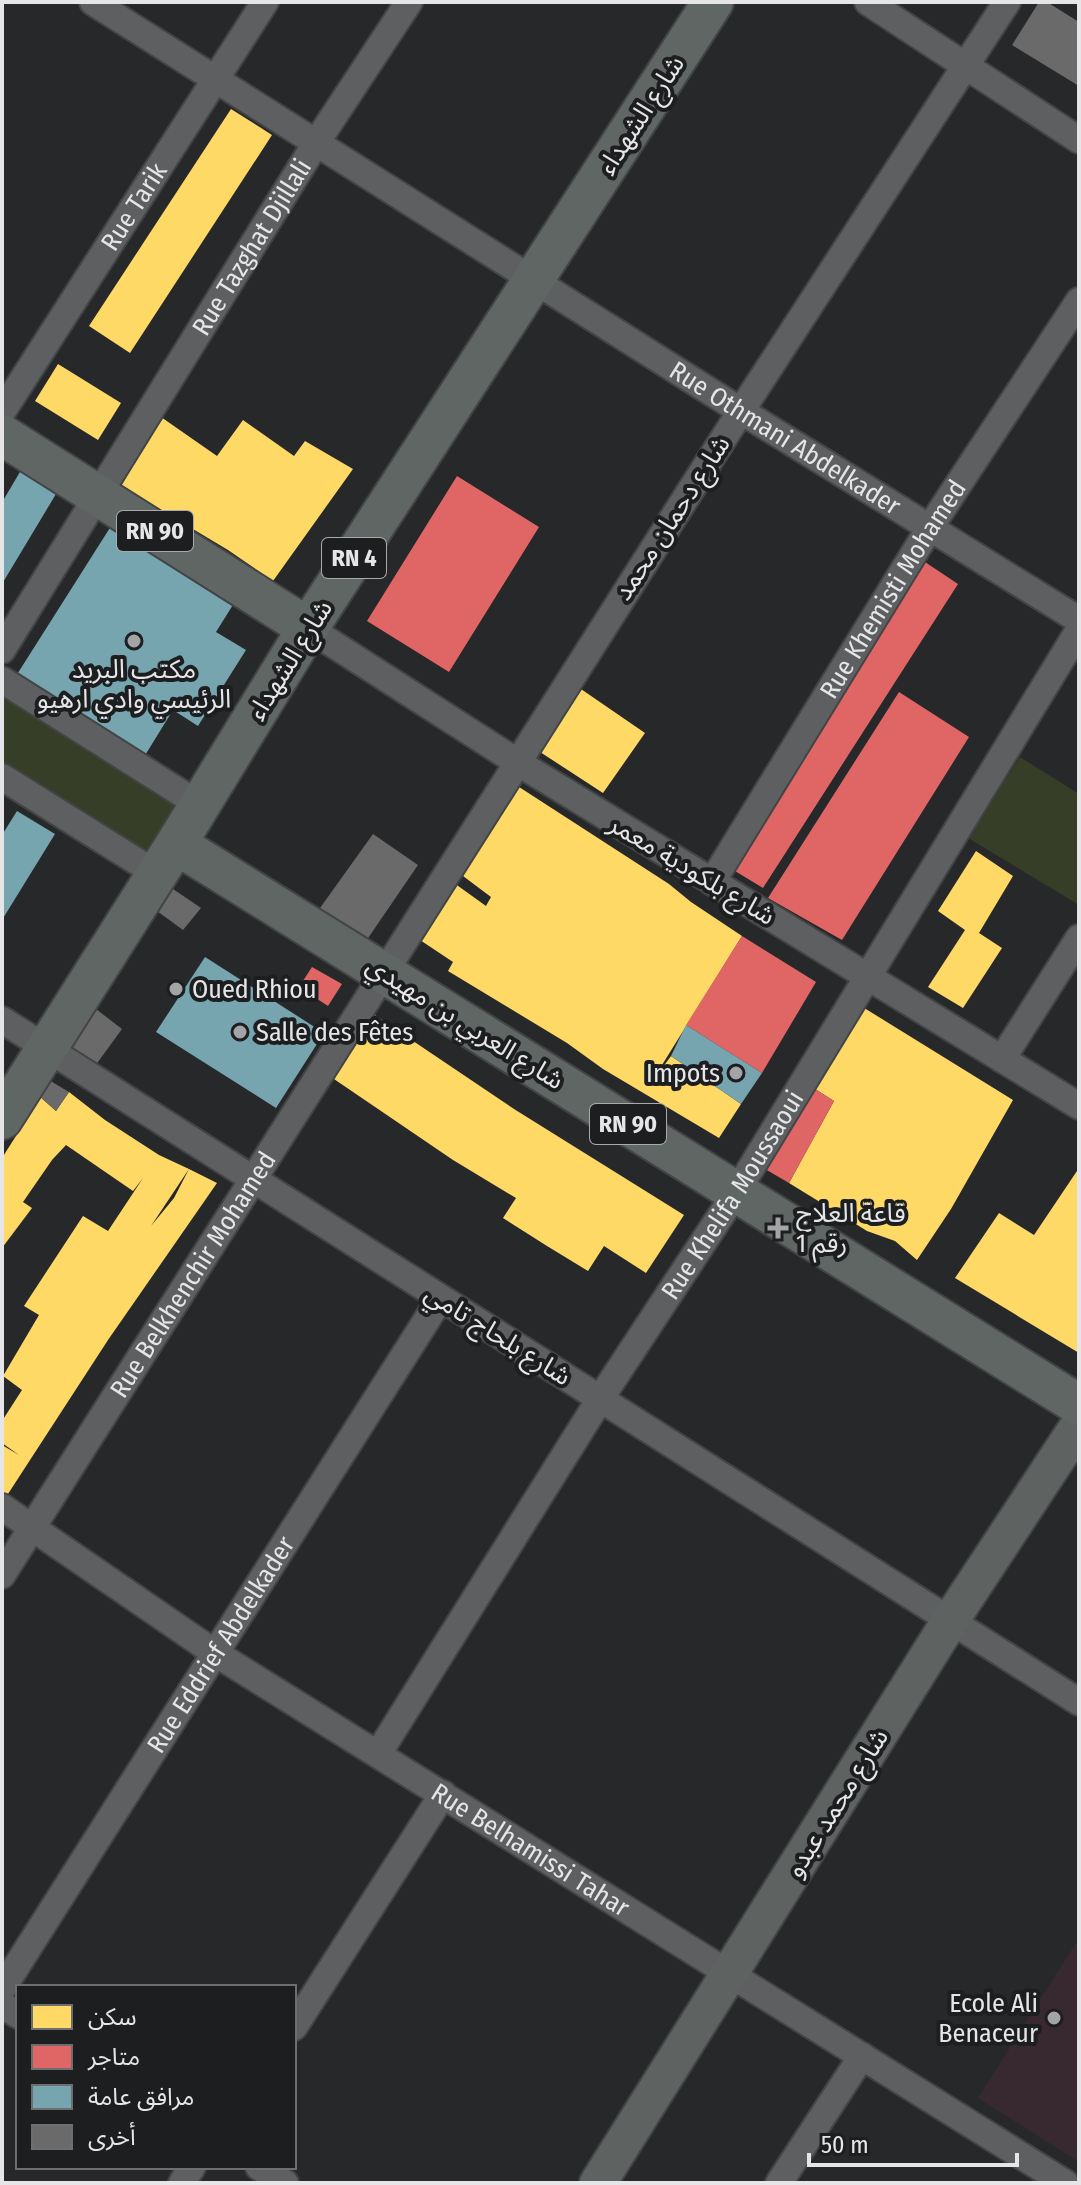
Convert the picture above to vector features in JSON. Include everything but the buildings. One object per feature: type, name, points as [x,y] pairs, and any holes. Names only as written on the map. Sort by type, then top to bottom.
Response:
[{"type":"main road","name":"شارع الشهداء","points":[[2,1119],[167,859],[308,628],[713,2]]},
{"type":"main road","name":"RN 90","points":[[2,435],[308,628]]},
{"type":"main road","name":"شارع العربي بن مهيدي","points":[[167,859],[384,973],[1079,1405]]},
{"type":"street","name":"Rue Othmani Abdelkader","points":[[93,2],[929,529],[1079,620]]},
{"type":"street","name":"Rue Tarik","points":[[2,412],[265,2]]},
{"type":"street","name":"Rue Tazghat Djillali","points":[[2,650],[316,143],[409,2]]},
{"type":"street","points":[[868,2],[1079,140]]},
{"type":"street","name":"شارع دحمان محمد","points":[[384,973],[741,411],[1007,2]]},
{"type":"street","name":"Rue Khemisti Mohamed","points":[[712,882],[929,529],[1079,301]]},
{"type":"street","name":"شارع بلكودية معمر","points":[[308,628],[517,762],[1079,1106]]},
{"type":"street","name":"Rue Khelifa Moussaoui","points":[[378,1754],[600,1399],[737,1191],[1079,630]]},
{"type":"street","points":[[2,680],[200,805]]},
{"type":"street","points":[[2,777],[167,859]]},
{"type":"street","points":[[1002,1059],[1079,938]]},
{"type":"street","name":"Rue Belkhenchir Mohamed","points":[[2,1575],[384,973]]},
{"type":"street","name":"شارع بلحاج تامي","points":[[2,1020],[1079,1702]]},
{"type":"street","name":"Rue Eddrief Abdelkader","points":[[2,1989],[440,1299]]},
{"type":"street","name":"شارع محمد عبدو","points":[[598,2183],[950,1621],[1079,1425]]},
{"type":"street","name":"Rue Belhamissi Tahar","points":[[2,1507],[215,1653],[1065,2183]]},
{"type":"street","points":[[296,2024],[443,1794]]},
{"type":"street","points":[[779,2183],[862,2056]]},
{"type":"street","points":[[262,2169],[285,2183]]},
{"type":"shaded area","name":"Ecole Ali Benaceur","points":[[1079,1938],[1079,2162],[978,2098]]},
{"type":"green space","points":[[2,696],[178,806],[148,854],[2,763]]},
{"type":"green space","points":[[1020,757],[1079,794],[1079,905],[968,838]]},
{"type":"place","name":"مكتب البريد الرئيسي وادي ارهيو","points":[[134,641]]},
{"type":"place","name":"Oued Rhiou","points":[[176,989]]},
{"type":"place","name":"Salle des Fêtes","points":[[240,1032]]},
{"type":"place","name":"Impots","points":[[736,1073]]},
{"type":"place","name":"قاعة العلاج رقم 1","points":[[778,1228]]},
{"type":"place","name":"Ecole Ali Benaceur","points":[[1054,2018]]}]
